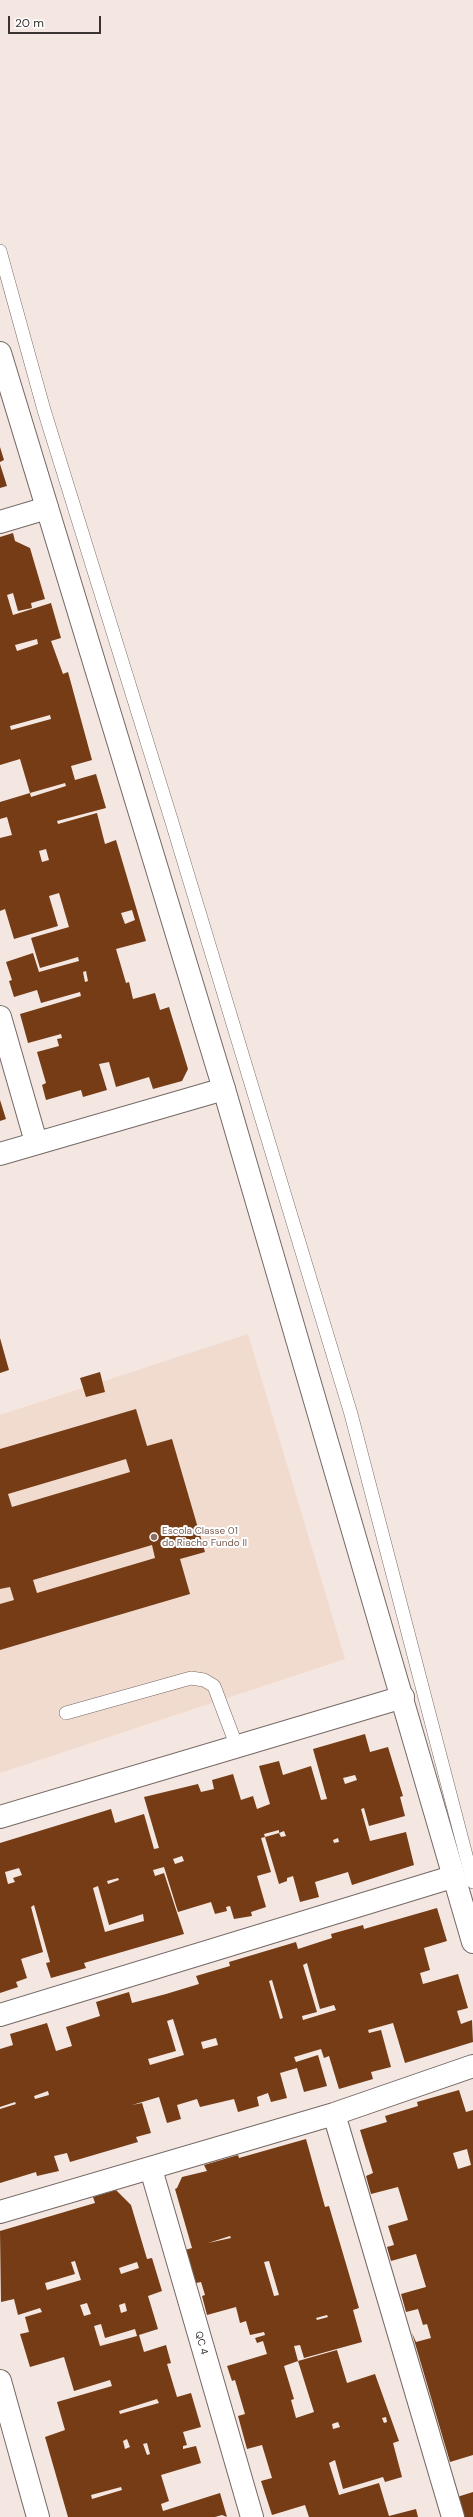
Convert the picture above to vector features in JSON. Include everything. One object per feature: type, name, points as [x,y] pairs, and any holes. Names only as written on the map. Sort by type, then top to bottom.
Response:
[{"type":"street","points":[[0,354],[224,1089],[403,1697],[452,1877],[473,1942]]},
{"type":"street","points":[[0,522],[47,508]]},
{"type":"street","points":[[0,1017],[36,1142]]},
{"type":"street","points":[[0,1154],[36,1142],[224,1089]]},
{"type":"street","points":[[0,1817],[403,1697]]},
{"type":"street","points":[[0,2015],[452,1877]]},
{"type":"street","points":[[0,2212],[151,2169],[334,2114],[473,2066]]},
{"type":"street","points":[[334,2114],[453,2517]]},
{"type":"street","name":"QC 4","points":[[151,2169],[252,2517]]},
{"type":"street","points":[[0,2381],[38,2517]]},
{"type":"lane","points":[[0,251],[44,410],[169,811],[351,1414],[473,1882]]},
{"type":"lane","points":[[66,1713],[191,1678],[204,1680],[214,1686],[237,1747]]},
{"type":"shaded area","name":"Escola Classe 01 do Riacho Fundo II","points":[[248,1334],[345,1659],[0,1773],[0,1415]]},
{"type":"building","points":[[0,447],[4,460],[0,462]]},
{"type":"building","points":[[0,464],[7,486],[0,488]]},
{"type":"building","points":[[13,533],[15,541],[30,548],[45,599],[31,603],[32,608],[18,611],[13,593],[7,595],[13,615],[51,603],[61,638],[51,641],[63,674],[68,672],[92,760],[71,766],[75,780],[96,774],[106,808],[57,821],[58,824],[97,813],[105,844],[116,840],[146,941],[116,949],[126,983],[129,982],[133,999],[155,993],[160,1010],[169,1007],[188,1069],[182,1081],[153,1089],[149,1077],[116,1087],[109,1062],[99,1064],[107,1090],[83,1097],[81,1090],[46,1100],[42,1085],[46,1083],[37,1052],[59,1046],[57,1039],[62,1038],[61,1034],[28,1043],[20,1014],[81,996],[80,992],[41,1003],[37,990],[14,997],[9,981],[12,980],[6,962],[33,953],[39,972],[79,961],[78,957],[40,968],[31,938],[69,927],[59,893],[49,896],[58,926],[14,939],[5,909],[0,911],[0,838],[12,835],[7,817],[0,819],[0,802],[30,793],[20,759],[0,765],[0,537]],"holes":[[[37,639],[38,644],[17,651],[15,645]],[[50,715],[51,719],[11,730],[10,726]],[[65,783],[66,786],[31,797],[30,793]],[[46,849],[49,860],[42,862],[39,851]],[[132,910],[135,920],[125,924],[121,913]],[[86,971],[88,981],[85,982],[83,972]]]},
{"type":"building","points":[[0,1100],[6,1119],[0,1121]]},
{"type":"building","points":[[0,1338],[9,1370],[0,1373]]},
{"type":"building","points":[[100,1372],[105,1392],[86,1397],[80,1378]]},
{"type":"building","points":[[136,1409],[147,1446],[172,1439],[205,1552],[180,1559],[190,1594],[0,1650],[0,1604],[14,1600],[10,1587],[0,1589],[0,1449]],"holes":[[[126,1459],[130,1472],[12,1507],[8,1494]],[[152,1545],[155,1558],[37,1593],[33,1580]]]},
{"type":"building","points":[[365,1734],[370,1752],[388,1747],[403,1796],[400,1797],[405,1816],[369,1826],[364,1808],[361,1809],[370,1841],[406,1832],[414,1865],[352,1885],[348,1872],[315,1882],[319,1897],[300,1902],[293,1876],[287,1878],[287,1881],[279,1884],[265,1837],[261,1838],[271,1872],[257,1876],[266,1907],[251,1912],[252,1916],[234,1919],[230,1906],[226,1907],[227,1911],[215,1914],[211,1902],[178,1912],[164,1867],[153,1870],[155,1876],[164,1873],[184,1934],[84,1963],[86,1968],[51,1978],[46,1963],[50,1962],[34,1905],[31,1907],[43,1952],[21,1959],[27,1978],[16,1982],[18,1987],[0,1993],[0,1843],[111,1809],[115,1823],[144,1814],[154,1849],[159,1848],[144,1797],[198,1784],[201,1792],[214,1789],[212,1780],[233,1774],[241,1800],[253,1796],[257,1809],[270,1804],[259,1766],[279,1761],[283,1775],[311,1766],[321,1800],[327,1799],[313,1749]],"holes":[[[355,1775],[357,1780],[345,1784],[343,1778]],[[279,1830],[279,1833],[265,1837],[264,1834]],[[284,1831],[286,1836],[281,1837],[279,1833]],[[338,1838],[339,1842],[334,1843],[333,1840]],[[182,1856],[184,1861],[175,1864],[173,1859]],[[19,1868],[22,1875],[13,1878],[15,1882],[8,1884],[5,1872]],[[118,1878],[119,1880],[108,1884],[107,1881]],[[98,1886],[109,1925],[143,1914],[144,1921],[105,1932],[93,1888]]]},
{"type":"building","points":[[437,1908],[447,1941],[424,1948],[430,1970],[420,1973],[423,1984],[458,1974],[468,2008],[457,2011],[461,2024],[472,2020],[473,2042],[405,2063],[393,2023],[368,2030],[369,2033],[381,2030],[391,2067],[371,2072],[373,2079],[339,2089],[329,2056],[324,2058],[321,2049],[294,2057],[296,2062],[318,2055],[327,2086],[304,2092],[297,2068],[280,2073],[287,2098],[271,2102],[268,2093],[257,2097],[259,2106],[238,2112],[234,2099],[200,2107],[197,2099],[177,2105],[181,2119],[167,2123],[159,2097],[132,2105],[142,2103],[151,2133],[136,2137],[138,2142],[70,2162],[67,2153],[54,2156],[59,2171],[37,2176],[36,2172],[0,2183],[0,2109],[16,2104],[15,2102],[0,2107],[0,2049],[13,2045],[10,2034],[47,2023],[56,2051],[72,2046],[66,2027],[100,2016],[96,2002],[129,1992],[132,2003],[166,1994],[199,1984],[196,1976],[230,1966],[229,1962],[296,1942],[298,1949],[332,1938],[331,1934],[363,1925],[364,1929]],"holes":[[[307,1963],[320,2009],[334,2005],[336,2010],[303,2020],[302,2016],[317,2012],[303,1965]],[[272,1980],[283,2018],[280,2019],[269,1981]],[[173,2019],[184,2055],[150,2065],[148,2059],[176,2051],[167,2021]],[[216,2038],[218,2045],[203,2049],[201,2042]],[[48,2091],[49,2095],[35,2099],[34,2096]]]},
{"type":"building","points":[[459,2090],[466,2112],[473,2110],[473,2455],[450,2462],[412,2333],[416,2342],[431,2338],[427,2324],[423,2325],[418,2309],[406,2312],[401,2294],[426,2287],[416,2254],[391,2261],[387,2247],[394,2245],[388,2226],[408,2220],[398,2187],[371,2194],[366,2176],[373,2173],[360,2130],[387,2122],[385,2116],[418,2106],[417,2102]],"holes":[[[467,2149],[471,2165],[458,2169],[453,2153]]]},
{"type":"building","points":[[306,2139],[325,2207],[329,2206],[359,2308],[353,2310],[362,2342],[304,2358],[300,2345],[294,2346],[298,2361],[337,2350],[347,2383],[375,2374],[399,2441],[393,2443],[402,2477],[385,2482],[383,2477],[343,2489],[335,2460],[329,2463],[339,2495],[379,2483],[389,2516],[416,2509],[418,2517],[309,2517],[305,2505],[272,2515],[261,2481],[272,2478],[262,2445],[247,2449],[238,2416],[245,2414],[235,2380],[232,2381],[227,2366],[267,2354],[263,2341],[257,2343],[255,2338],[265,2335],[264,2332],[250,2335],[246,2321],[240,2323],[236,2307],[207,2315],[202,2296],[205,2295],[201,2282],[196,2283],[185,2250],[192,2248],[175,2189],[177,2188],[182,2177],[207,2171],[204,2165],[238,2155],[239,2158]],"holes":[[[230,2236],[231,2238],[208,2243]],[[269,2261],[279,2295],[274,2296],[264,2262]],[[327,2315],[328,2317],[317,2320],[316,2318]],[[298,2361],[314,2412],[296,2418],[291,2400],[294,2399],[284,2366]],[[386,2417],[387,2422],[384,2423],[382,2418]],[[338,2422],[340,2427],[333,2429],[332,2424]]]},
{"type":"building","points":[[116,2190],[131,2205],[147,2259],[152,2258],[162,2291],[148,2296],[158,2329],[139,2335],[144,2352],[166,2345],[171,2363],[167,2364],[177,2397],[191,2393],[201,2427],[183,2432],[187,2445],[183,2446],[183,2449],[196,2446],[201,2463],[161,2475],[169,2501],[161,2504],[163,2511],[220,2493],[227,2517],[222,2515],[215,2517],[68,2517],[45,2437],[65,2430],[57,2402],[112,2386],[110,2380],[74,2391],[64,2357],[30,2367],[20,2334],[29,2332],[25,2317],[42,2312],[40,2308],[18,2315],[14,2299],[1,2302],[0,2231],[95,2203],[93,2197]],"holes":[[[75,2261],[81,2280],[47,2290],[45,2283],[75,2274],[71,2262]],[[137,2262],[139,2268],[121,2274],[119,2268]],[[87,2303],[91,2314],[84,2316],[80,2305]],[[125,2303],[127,2311],[121,2313],[119,2305]],[[101,2324],[105,2338],[135,2329],[137,2336],[100,2346],[94,2326]],[[157,2399],[159,2403],[120,2414],[119,2411]],[[127,2439],[130,2447],[125,2449],[123,2441]],[[147,2443],[150,2454],[147,2455],[143,2444]],[[121,2487],[122,2490],[92,2499],[91,2495]]]},
{"type":"building","points":[[473,2492],[473,2517],[463,2517],[457,2497]]},
{"type":"place","name":"Escola Classe 01 do Riacho Fundo II","points":[[154,1537]]}]
